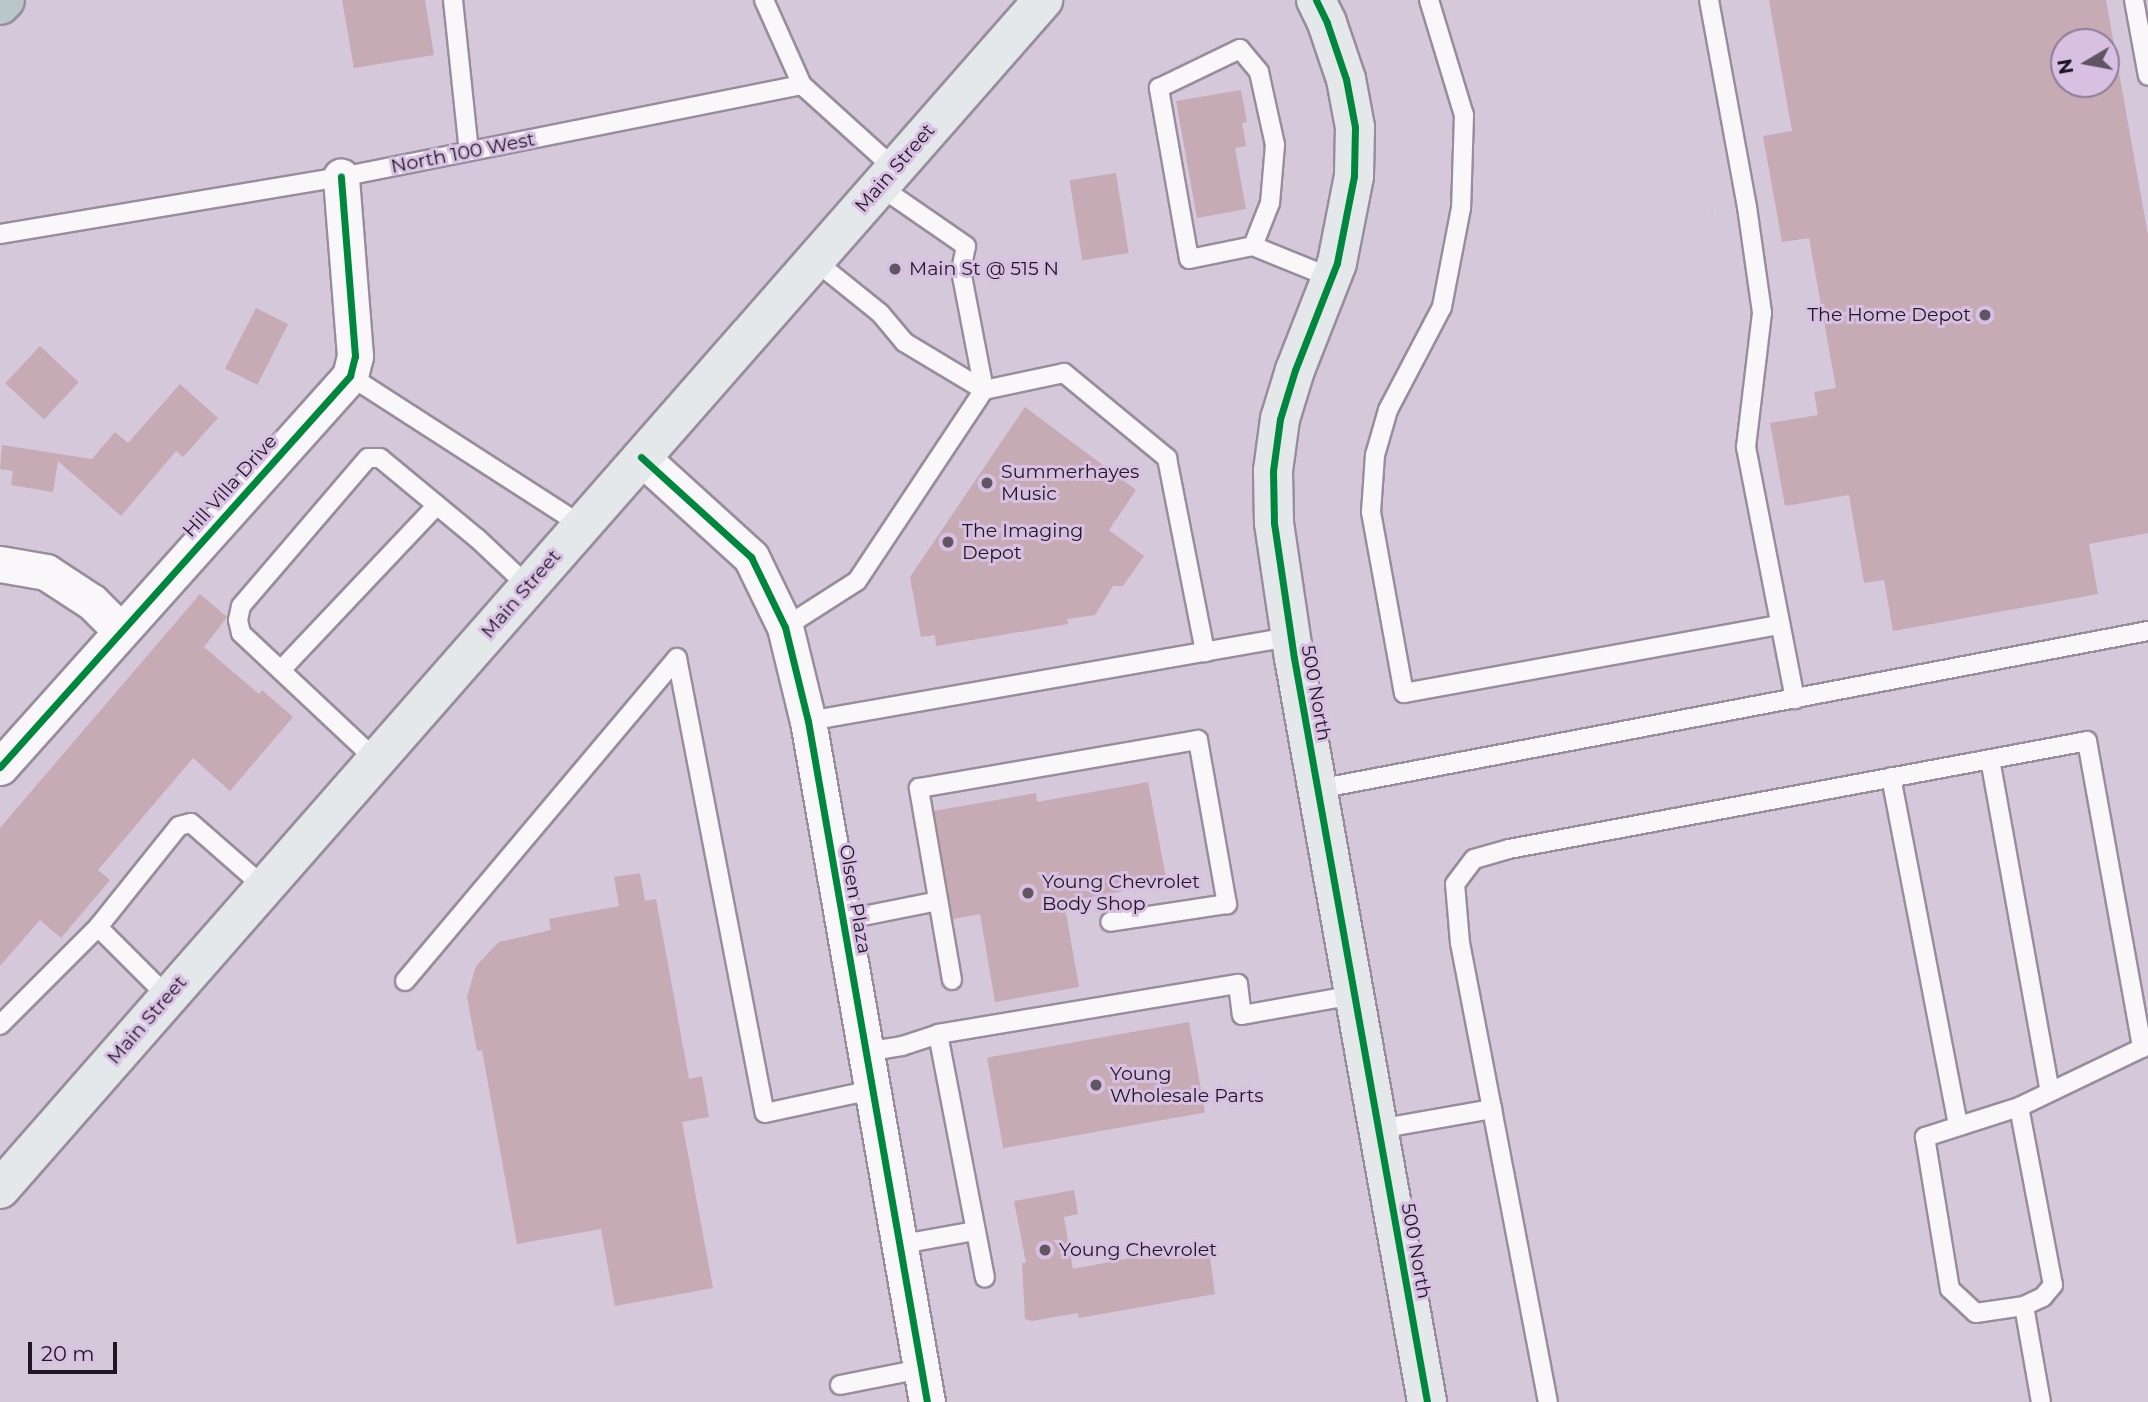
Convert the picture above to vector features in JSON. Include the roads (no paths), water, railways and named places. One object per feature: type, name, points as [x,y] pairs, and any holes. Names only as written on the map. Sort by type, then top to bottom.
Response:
[{"type":"highway","points":[[0,5],[5,0]]},
{"type":"main road","name":"Main Street","points":[[0,1189],[1043,0]]},
{"type":"main road","name":"500 North","points":[[1316,0],[1340,59],[1355,127],[1353,191],[1332,278],[1286,395],[1275,444],[1274,523],[1290,637],[1427,1402]]},
{"type":"street","points":[[341,177],[355,356],[350,376]]},
{"type":"street","name":"Hill Villa Drive","points":[[0,767],[350,376]]},
{"type":"street","name":"Olsen Plaza","points":[[641,457],[751,557],[785,627],[808,721],[897,1245],[924,1385]]},
{"type":"street","points":[[0,564],[46,572],[92,602],[121,631]]},
{"type":"lane","points":[[453,0],[469,151]]},
{"type":"lane","points":[[764,0],[802,85],[886,177],[966,246],[961,271],[984,390],[857,580],[785,627]]},
{"type":"lane","points":[[1429,0],[1464,115],[1461,208],[1442,307],[1388,410],[1375,455],[1370,512],[1404,693],[1780,625]]},
{"type":"lane","points":[[1709,0],[1762,313],[1746,447],[1795,699]]},
{"type":"lane","points":[[2134,0],[2148,76]]},
{"type":"lane","points":[[1253,246],[1270,203],[1275,145],[1259,72],[1240,49],[1159,88],[1189,259],[1253,246],[1332,278]]},
{"type":"lane","name":"North 100 West","points":[[0,234],[341,177],[802,85]]},
{"type":"lane","points":[[814,260],[880,313],[904,342],[984,390],[1064,373],[1167,457],[1205,652]]},
{"type":"lane","points":[[350,376],[581,525]]},
{"type":"lane","points":[[375,759],[241,633],[238,620],[241,606],[368,458],[380,458],[529,587]]},
{"type":"lane","points":[[281,670],[437,505]]},
{"type":"lane","points":[[1318,789],[2148,631]]},
{"type":"lane","points":[[808,721],[1290,637]]},
{"type":"lane","points":[[405,981],[677,658],[765,1113],[871,1090]]},
{"type":"lane","points":[[952,980],[919,788],[1198,740],[1227,905],[1110,922]]},
{"type":"lane","points":[[1548,1402],[1460,943],[1455,884],[1474,859],[2087,741],[2145,1047],[2019,1107],[1925,1136],[1951,1289],[1976,1313],[2024,1306],[2043,1297],[2053,1285],[2019,1107]]},
{"type":"lane","points":[[1990,759],[2050,1092]]},
{"type":"lane","points":[[1891,778],[1958,1125]]},
{"type":"lane","points":[[0,1025],[98,927],[179,826],[191,823],[264,887]]},
{"type":"lane","points":[[843,920],[937,901]]},
{"type":"lane","points":[[98,927],[168,997]]},
{"type":"lane","points":[[865,1052],[902,1046],[938,1034],[1238,984],[1242,1015],[1354,995]]},
{"type":"lane","points":[[938,1034],[985,1278]]},
{"type":"lane","points":[[1378,1129],[1492,1109]]},
{"type":"lane","points":[[897,1245],[975,1231]]},
{"type":"lane","points":[[2024,1306],[2040,1402]]},
{"type":"lane","points":[[840,1385],[924,1385]]},
{"type":"place","name":"Main St @ 515 N","points":[[895,269]]},
{"type":"place","name":"The Home Depot","points":[[1985,315]]},
{"type":"place","name":"Summerhayes Music","points":[[987,483]]},
{"type":"place","name":"The Imaging Depot","points":[[948,542]]},
{"type":"place","name":"Young Chevrolet Body Shop","points":[[1028,893]]},
{"type":"place","name":"Young Wholesale Parts","points":[[1096,1085]]},
{"type":"place","name":"Young Chevrolet","points":[[1045,1250]]}]
